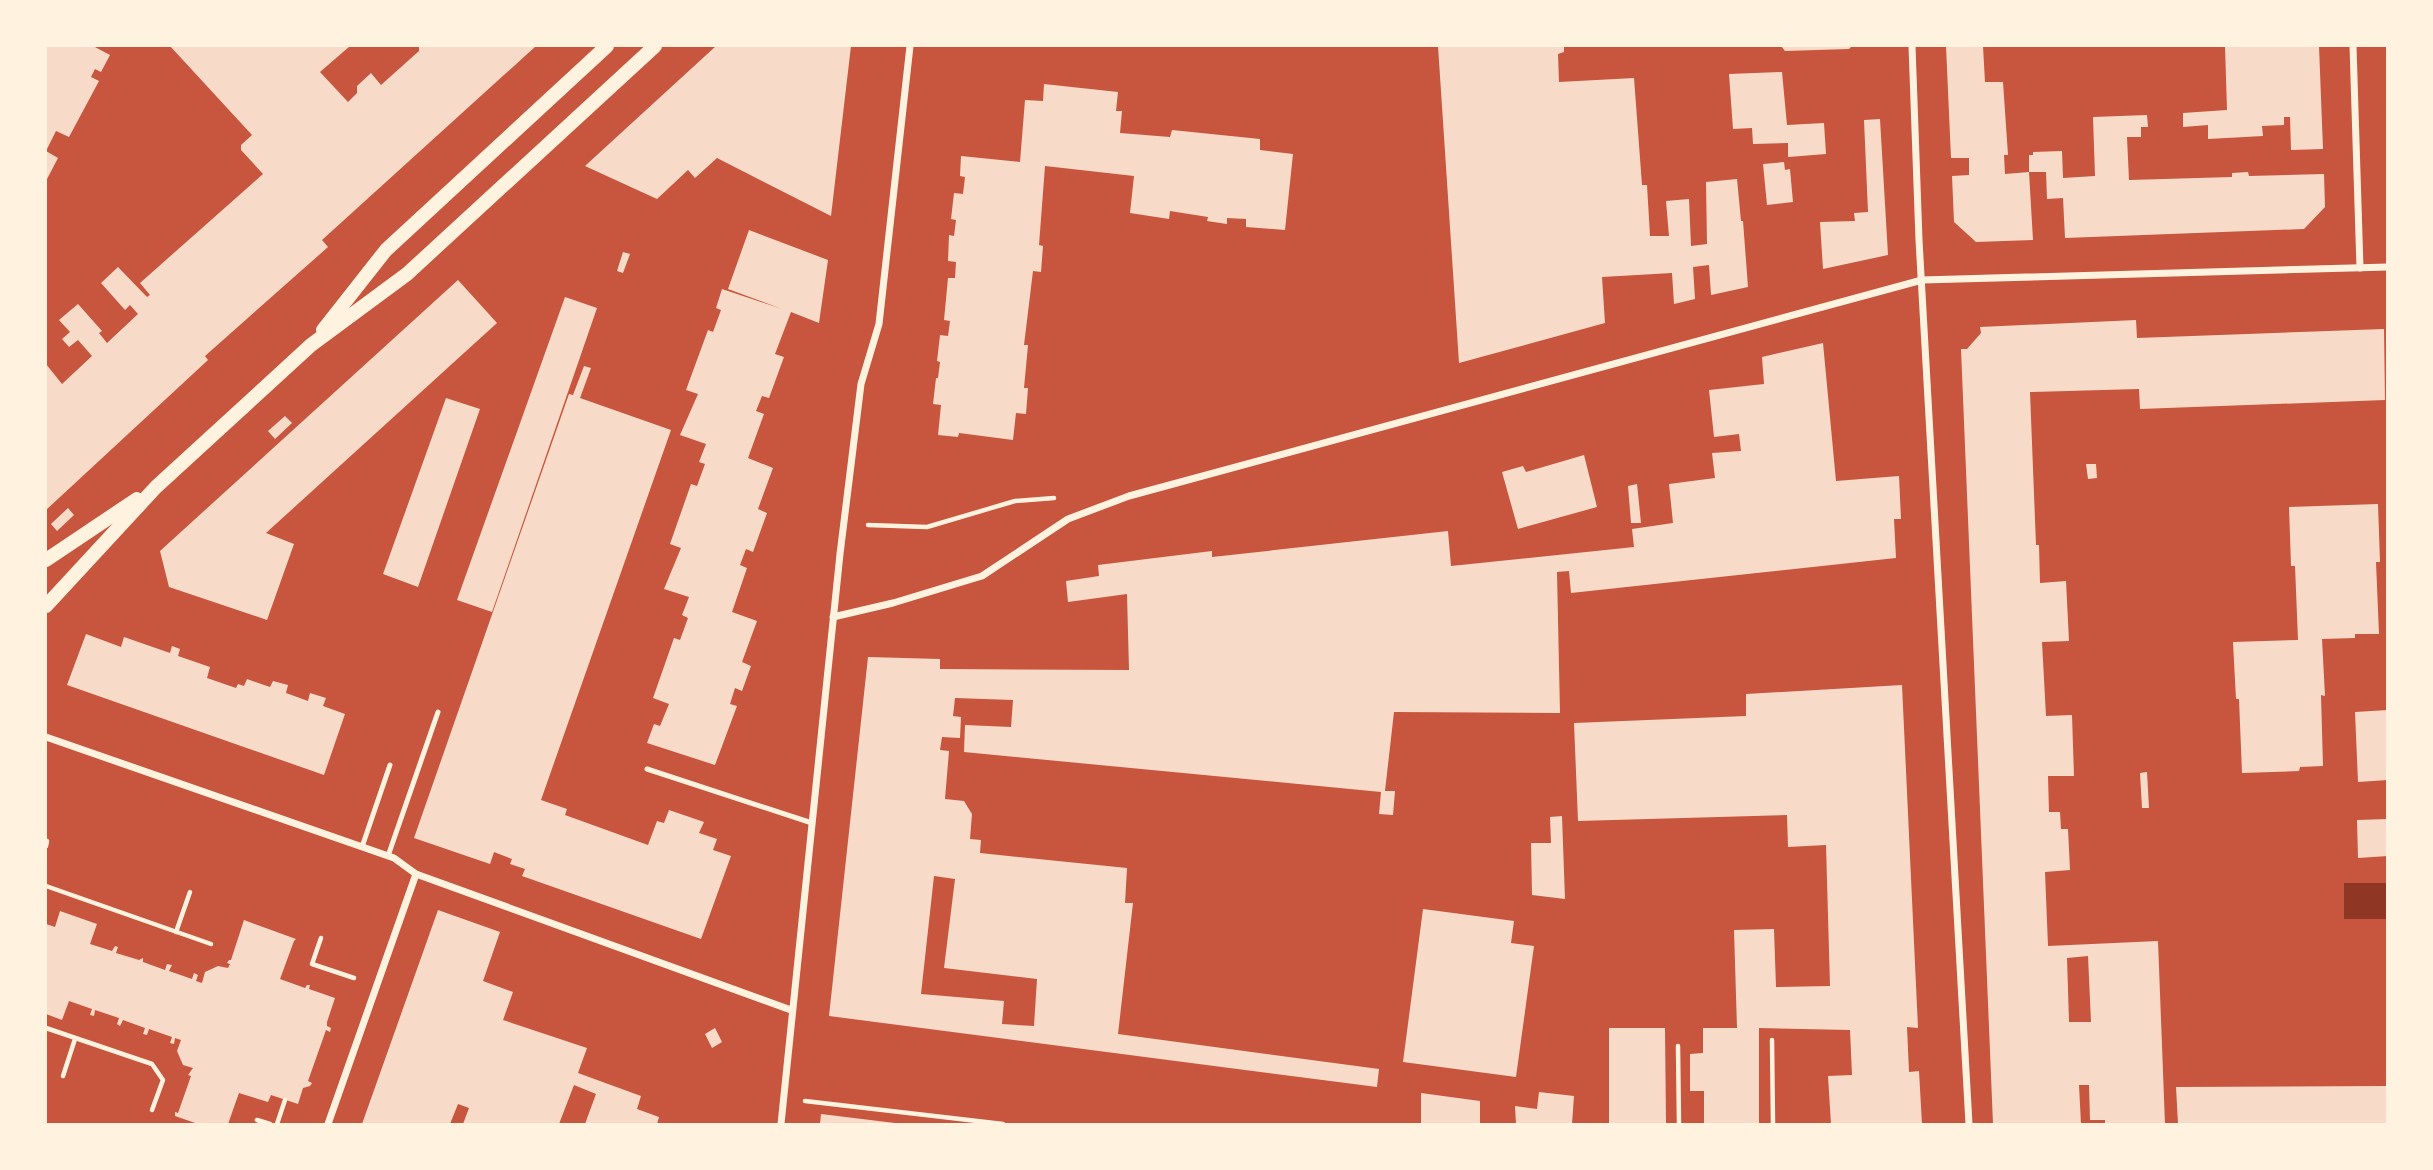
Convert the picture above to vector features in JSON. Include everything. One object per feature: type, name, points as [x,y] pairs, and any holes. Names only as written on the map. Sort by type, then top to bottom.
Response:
[{"type":"main road","points":[[311,345],[386,250],[607,46]]},
{"type":"main road","points":[[46,606],[156,487],[311,345],[407,274],[655,46]]},
{"type":"main road","points":[[46,560],[156,487]]},
{"type":"street","points":[[781,1125],[833,617],[861,384],[879,324],[910,46]]},
{"type":"street","points":[[1912,46],[1922,280],[1969,1125]]},
{"type":"street","points":[[2353,46],[2360,268]]},
{"type":"street","points":[[833,617],[892,603],[982,576],[1068,519],[1129,496],[1922,280],[2388,267]]},
{"type":"street","points":[[46,737],[388,856],[416,874],[791,1010]]},
{"type":"street","points":[[328,1125],[416,874]]},
{"type":"lane","points":[[388,856],[439,712]]},
{"type":"lane","points":[[362,847],[390,765]]},
{"type":"lane","points":[[647,769],[812,822]]},
{"type":"path","points":[[845,522],[873,526],[927,527],[1015,501],[1062,497]]},
{"type":"path","points":[[46,886],[211,944]]},
{"type":"path","points":[[176,932],[190,892]]},
{"type":"path","points":[[321,937],[312,964],[361,981]]},
{"type":"path","points":[[46,1028],[152,1064],[163,1080],[152,1110]]},
{"type":"path","points":[[62,1076],[75,1039]]},
{"type":"path","points":[[1772,1040],[1773,1125]]},
{"type":"path","points":[[1678,1046],[1679,1125]]},
{"type":"path","points":[[783,1099],[1003,1125]]},
{"type":"path","points":[[277,1125],[285,1100]]},
{"type":"path","points":[[257,1120],[270,1125]]},
{"type":"shaded area","points":[[2344,883],[2387,883],[2387,919],[2344,919]]},
{"type":"building","points":[[46,46],[93,46],[110,55],[101,72],[95,69],[91,77],[99,81],[69,137],[56,131],[46,151]]},
{"type":"building","points":[[170,46],[350,46],[320,72],[348,102],[357,93],[357,86],[371,73],[381,85],[419,51],[419,46],[536,46],[322,240],[328,247],[205,356],[208,360],[46,510],[46,364],[62,384],[92,356],[78,340],[69,347],[62,339],[70,332],[59,320],[78,304],[102,331],[99,333],[107,343],[138,314],[130,305],[125,310],[101,283],[118,267],[147,297],[150,295],[140,283],[263,174],[241,150],[241,145],[252,135]]},
{"type":"building","points":[[716,46],[851,46],[831,216],[717,158],[695,178],[688,170],[657,199],[585,166]]},
{"type":"building","points":[[1438,46],[1564,46],[1564,52],[1558,54],[1559,82],[1634,78],[1642,185],[1647,185],[1650,236],[1669,236],[1666,201],[1689,199],[1691,246],[1707,244],[1706,182],[1737,179],[1748,287],[1711,295],[1709,265],[1693,267],[1695,299],[1674,304],[1672,273],[1602,277],[1605,323],[1459,363]]},
{"type":"building","points":[[1781,46],[1852,46],[1849,49],[1785,51]]},
{"type":"building","points":[[1946,46],[1983,46],[1985,82],[2003,82],[2008,155],[2004,155],[2005,174],[2029,172],[2033,240],[1976,242],[1954,222],[1952,176],[1969,175],[1969,158],[1951,158]]},
{"type":"building","points":[[2225,46],[2319,46],[2323,149],[2291,150],[2290,117],[2284,117],[2284,125],[2262,126],[2263,136],[2208,139],[2208,125],[2183,127],[2183,113],[2227,110]]},
{"type":"building","points":[[1782,72],[1787,125],[1824,123],[1826,154],[1788,157],[1788,143],[1753,144],[1752,128],[1733,129],[1729,74]]},
{"type":"building","points":[[1044,84],[1118,92],[1116,111],[1122,111],[1120,133],[1170,137],[1172,130],[1260,139],[1260,150],[1293,154],[1285,230],[1246,227],[1246,219],[1227,218],[1227,224],[1207,221],[1208,217],[1170,211],[1169,219],[1130,213],[1134,176],[1045,166],[1039,245],[1043,246],[1041,272],[1033,271],[1024,345],[1028,345],[1024,388],[1028,388],[1026,414],[1016,413],[1013,440],[959,433],[958,437],[938,435],[941,405],[933,404],[940,362],[937,361],[940,335],[948,336],[950,321],[944,320],[948,278],[955,278],[956,262],[948,261],[949,235],[954,236],[956,220],[951,219],[954,193],[963,194],[965,177],[960,176],[961,156],[1020,162],[1025,100],[1043,101]]},
{"type":"building","points":[[2147,115],[2148,127],[2141,127],[2141,137],[2127,137],[2129,180],[2232,177],[2232,173],[2248,172],[2249,176],[2324,174],[2325,207],[2304,229],[2065,238],[2063,198],[2047,199],[2046,172],[2029,172],[2029,155],[2033,155],[2033,152],[2062,151],[2063,178],[2095,176],[2093,117]]},
{"type":"building","points":[[1880,119],[1888,255],[1823,269],[1820,222],[1855,221],[1854,213],[1868,212],[1864,120]]},
{"type":"building","points":[[46,151],[58,158],[46,181]]},
{"type":"building","points":[[1784,162],[1785,170],[1790,169],[1793,202],[1767,205],[1763,164]]},
{"type":"building","points":[[749,230],[828,260],[819,323],[791,312],[775,354],[784,357],[769,398],[762,396],[756,411],[764,414],[748,458],[773,468],[758,509],[767,513],[753,552],[746,549],[740,565],[747,568],[732,612],[757,621],[742,662],[751,666],[742,691],[735,688],[730,704],[737,706],[715,765],[647,743],[654,724],[660,726],[669,704],[653,698],[674,638],[680,640],[688,618],[682,615],[689,597],[664,589],[681,548],[670,544],[691,484],[697,486],[705,464],[699,462],[706,444],[680,435],[698,394],[686,390],[708,330],[713,332],[721,310],[716,308],[722,289],[782,309],[728,289]]},
{"type":"building","points":[[623,252],[630,254],[623,273],[617,271]]},
{"type":"building","points":[[458,280],[497,323],[266,533],[294,544],[267,620],[169,587],[160,551]]},
{"type":"building","points":[[565,297],[597,308],[492,612],[457,600]]},
{"type":"building","points":[[2136,320],[2137,338],[2384,329],[2385,400],[2140,409],[2139,389],[2030,392],[2040,583],[2066,581],[2069,641],[2042,642],[2046,716],[2072,715],[2074,776],[2048,776],[2049,812],[2060,812],[2061,829],[2068,829],[2070,870],[2045,872],[2048,946],[2158,941],[2165,1124],[2105,1124],[2105,1120],[2090,1120],[2089,1085],[2079,1085],[2081,1124],[1993,1124],[1961,349],[1967,349],[1981,333],[1980,327]],"holes":[[[2088,956],[2091,1022],[2069,1022],[2067,958]]]},
{"type":"building","points":[[1823,343],[1836,481],[1899,476],[1901,519],[1894,519],[1896,558],[1571,593],[1569,571],[1557,572],[1560,713],[1394,712],[1385,791],[1395,791],[1393,815],[1379,814],[1381,792],[964,752],[965,725],[1011,727],[1013,700],[955,698],[953,716],[961,717],[960,738],[942,737],[940,750],[949,751],[945,799],[964,801],[972,814],[970,839],[981,840],[980,853],[1127,868],[1125,903],[1133,903],[1118,1034],[1379,1069],[1377,1087],[829,1016],[868,657],[940,659],[940,669],[1129,670],[1127,594],[1068,602],[1066,581],[1099,576],[1098,565],[1212,551],[1212,557],[1448,531],[1451,566],[1634,547],[1632,529],[1673,523],[1669,484],[1715,478],[1712,453],[1741,451],[1739,434],[1714,437],[1709,390],[1764,384],[1762,357]],"holes":[[[934,876],[955,879],[944,968],[1037,979],[1034,1026],[1002,1024],[1004,1001],[921,994]]]},
{"type":"building","points":[[584,366],[591,368],[580,398],[671,430],[541,800],[567,809],[565,815],[648,845],[657,821],[664,823],[669,810],[704,822],[699,833],[717,839],[713,850],[731,856],[701,939],[522,876],[525,869],[510,864],[512,859],[494,852],[490,864],[414,838],[569,394],[573,395]]},
{"type":"building","points":[[446,398],[480,409],[418,587],[383,574]]},
{"type":"building","points":[[285,416],[292,423],[275,439],[268,431]]},
{"type":"building","points":[[1584,455],[1597,507],[1518,529],[1502,472],[1523,466],[1526,472]]},
{"type":"building","points":[[2086,464],[2096,464],[2097,478],[2088,479]]},
{"type":"building","points":[[1637,484],[1641,523],[1631,523],[1628,486]]},
{"type":"building","points":[[2378,504],[2380,562],[2376,562],[2379,634],[2322,639],[2325,696],[2321,695],[2323,766],[2300,767],[2299,771],[2242,773],[2233,642],[2298,640],[2289,507]]},
{"type":"building","points":[[68,508],[74,515],[57,531],[51,524]]},
{"type":"building","points":[[86,634],[121,647],[124,637],[170,653],[172,646],[180,649],[178,656],[210,667],[207,678],[236,688],[238,684],[244,686],[247,679],[270,687],[273,681],[288,685],[286,693],[308,701],[310,693],[326,698],[323,706],[345,714],[324,775],[67,685]]},
{"type":"building","points":[[1902,685],[1918,1028],[1907,1027],[1909,1072],[1919,1071],[1922,1124],[1831,1124],[1828,1076],[1852,1075],[1850,1030],[1759,1028],[1759,1124],[1704,1124],[1704,1091],[1690,1091],[1690,1054],[1703,1053],[1703,1028],[1737,1028],[1734,930],[1774,929],[1776,987],[1830,986],[1826,845],[1788,847],[1787,815],[1578,821],[1574,723],[1746,716],[1746,694]]},
{"type":"building","points":[[2388,710],[2388,780],[2358,782],[2355,712]]},
{"type":"building","points":[[2147,772],[2149,808],[2142,808],[2140,773]]},
{"type":"building","points":[[1562,816],[1565,899],[1532,895],[1531,843],[1551,843],[1550,817]]},
{"type":"building","points":[[2388,819],[2388,856],[2358,858],[2357,820]]},
{"type":"building","points":[[1423,909],[1514,921],[1511,943],[1534,946],[1516,1077],[1403,1062]]},
{"type":"building","points":[[438,910],[500,932],[483,981],[513,992],[503,1020],[587,1048],[578,1073],[641,1096],[637,1109],[659,1117],[657,1124],[585,1124],[596,1094],[574,1085],[559,1124],[463,1124],[469,1108],[458,1104],[450,1124],[362,1124]]},
{"type":"building","points":[[60,911],[97,924],[90,944],[112,951],[115,946],[118,947],[116,953],[139,960],[143,958],[143,962],[165,970],[167,964],[172,965],[169,971],[192,979],[194,973],[198,975],[196,981],[202,983],[205,972],[218,966],[228,968],[230,964],[227,963],[231,960],[244,920],[296,939],[280,979],[305,988],[310,985],[309,989],[335,998],[327,1022],[327,1026],[331,1028],[330,1032],[326,1030],[308,1081],[312,1083],[303,1088],[298,1104],[271,1095],[268,1102],[239,1093],[228,1124],[198,1124],[175,1116],[191,1076],[188,1075],[193,1068],[183,1065],[177,1051],[181,1040],[175,1038],[174,1044],[170,1043],[172,1037],[149,1029],[147,1035],[143,1034],[145,1028],[123,1020],[120,1026],[117,1024],[119,1018],[95,1010],[94,1016],[90,1015],[92,1009],[69,1001],[62,1020],[46,1014],[46,924],[55,927]]},
{"type":"building","points":[[715,1028],[722,1042],[712,1048],[705,1034]]},
{"type":"building","points":[[1609,1028],[1665,1028],[1666,1124],[1609,1124]]},
{"type":"building","points":[[2388,1086],[2388,1124],[2178,1124],[2176,1087]]},
{"type":"building","points":[[1539,1092],[1574,1096],[1572,1124],[1516,1124],[1515,1106],[1537,1109]]},
{"type":"building","points":[[1421,1093],[1480,1101],[1480,1124],[1421,1124]]},
{"type":"building","points":[[821,1114],[895,1123],[895,1124],[820,1124]]}]
